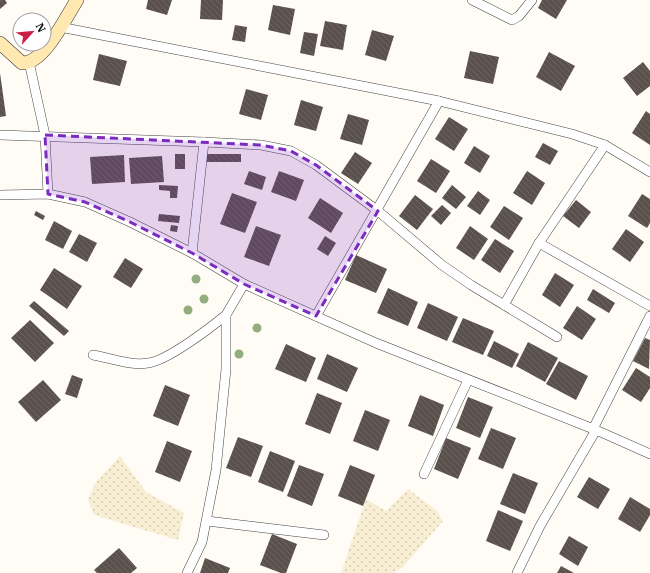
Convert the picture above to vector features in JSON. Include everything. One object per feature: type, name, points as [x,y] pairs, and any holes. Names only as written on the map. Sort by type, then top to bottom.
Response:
[{"type":"main road","points":[[0,43],[22,64],[29,62],[43,52],[54,38],[77,0]]},
{"type":"street","points":[[472,0],[512,20],[519,16],[532,0]]},
{"type":"street","points":[[60,27],[439,101],[572,134],[605,145],[650,172]]},
{"type":"street","points":[[29,62],[45,135],[48,194]]},
{"type":"street","points":[[316,316],[378,211],[439,101]]},
{"type":"street","points":[[0,135],[45,135],[204,142],[261,145],[291,150],[316,165],[378,211],[442,265],[504,305],[558,337]]},
{"type":"street","points":[[192,253],[204,142]]},
{"type":"street","points":[[504,305],[539,243],[605,145]]},
{"type":"street","points":[[0,195],[48,194],[85,202],[130,222],[192,253],[244,284],[376,343],[595,430],[650,454]]},
{"type":"street","points":[[539,243],[650,306]]},
{"type":"street","points":[[93,355],[139,364],[163,359],[226,316],[244,284]]},
{"type":"street","points":[[187,573],[202,542],[216,470],[224,384],[226,316]]},
{"type":"street","points":[[517,573],[540,526],[595,430],[650,316]]},
{"type":"street","points":[[424,474],[468,380]]},
{"type":"street","points":[[207,521],[324,535]]},
{"type":"highlighted area","points":[[45,135],[261,145],[291,151],[316,165],[378,211],[316,316],[244,284],[192,253],[130,222],[85,202],[48,194]]},
{"type":"shaded area","points":[[120,456],[146,492],[184,513],[178,540],[94,515],[88,499],[96,482]]},
{"type":"shaded area","points":[[408,489],[437,511],[443,521],[402,568],[393,573],[341,573],[366,499],[386,511]]},
{"type":"building","points":[[0,0],[5,0],[7,3],[0,9]]},
{"type":"building","points":[[148,0],[172,0],[167,15],[146,9]]},
{"type":"building","points":[[201,0],[223,0],[222,20],[200,19]]},
{"type":"building","points":[[542,0],[567,0],[556,19],[538,8]]},
{"type":"building","points":[[273,5],[295,9],[290,35],[268,30]]},
{"type":"building","points":[[325,21],[347,25],[343,50],[320,46]]},
{"type":"building","points":[[235,25],[247,27],[245,42],[232,40]]},
{"type":"building","points":[[372,30],[394,36],[386,61],[365,55]]},
{"type":"building","points":[[304,32],[318,34],[314,56],[300,53]]},
{"type":"building","points":[[470,51],[499,57],[493,84],[464,78]]},
{"type":"building","points":[[549,52],[575,66],[561,91],[536,77]]},
{"type":"building","points":[[99,54],[127,61],[120,86],[93,80]]},
{"type":"building","points":[[643,62],[650,71],[650,86],[637,96],[623,78]]},
{"type":"building","points":[[0,73],[6,116],[0,117]]},
{"type":"building","points":[[246,89],[268,95],[261,120],[239,114]]},
{"type":"building","points":[[301,100],[323,107],[316,131],[294,125]]},
{"type":"building","points":[[646,111],[650,114],[650,145],[632,133]]},
{"type":"building","points":[[348,114],[369,120],[362,145],[340,139]]},
{"type":"building","points":[[449,117],[468,129],[454,151],[435,139]]},
{"type":"building","points":[[543,143],[558,151],[550,165],[535,157]]},
{"type":"building","points":[[474,146],[490,156],[480,173],[464,163]]},
{"type":"building","points":[[355,152],[372,163],[358,184],[341,173]]},
{"type":"building","points":[[175,154],[185,154],[185,169],[175,169]]},
{"type":"building","points":[[207,154],[241,154],[241,162],[207,162]]},
{"type":"building","points":[[124,155],[125,182],[92,184],[90,157]]},
{"type":"building","points":[[162,156],[164,182],[131,184],[129,158]]},
{"type":"building","points":[[431,159],[450,171],[436,193],[417,181]]},
{"type":"building","points":[[249,171],[266,177],[262,190],[244,184]]},
{"type":"building","points":[[279,171],[304,180],[296,201],[271,192]]},
{"type":"building","points":[[527,171],[545,183],[532,205],[513,193]]},
{"type":"building","points":[[159,185],[178,186],[177,198],[170,198],[170,191],[159,190]]},
{"type":"building","points":[[452,185],[466,197],[456,209],[442,198]]},
{"type":"building","points":[[478,191],[490,200],[480,215],[467,206]]},
{"type":"building","points":[[232,193],[257,202],[245,233],[220,224]]},
{"type":"building","points":[[642,194],[650,199],[650,223],[647,228],[628,216]]},
{"type":"building","points":[[415,195],[433,209],[417,230],[399,216]]},
{"type":"building","points":[[320,198],[343,213],[331,233],[308,218]]},
{"type":"building","points":[[576,200],[591,212],[579,228],[563,216]]},
{"type":"building","points":[[442,205],[451,213],[441,225],[431,216]]},
{"type":"building","points":[[504,206],[523,218],[509,240],[490,227]]},
{"type":"building","points":[[36,211],[45,216],[43,220],[34,215]]},
{"type":"building","points":[[159,214],[180,216],[179,223],[158,221]]},
{"type":"building","points":[[54,221],[72,231],[63,249],[45,240]]},
{"type":"building","points":[[171,225],[178,226],[177,232],[170,231]]},
{"type":"building","points":[[256,226],[281,235],[269,266],[244,257]]},
{"type":"building","points":[[470,226],[488,239],[474,260],[456,248]]},
{"type":"building","points":[[626,229],[644,242],[630,262],[612,249]]},
{"type":"building","points":[[79,234],[97,243],[87,262],[69,252]]},
{"type":"building","points":[[325,236],[336,243],[328,256],[317,249]]},
{"type":"building","points":[[495,239],[514,251],[500,273],[481,260]]},
{"type":"building","points":[[356,255],[387,269],[376,293],[345,280]]},
{"type":"building","points":[[125,258],[143,269],[131,288],[113,277]]},
{"type":"building","points":[[54,268],[82,286],[67,309],[40,290]]},
{"type":"building","points":[[555,273],[574,285],[560,307],[542,295]]},
{"type":"building","points":[[388,288],[418,302],[408,326],[377,313]]},
{"type":"building","points":[[593,289],[615,303],[609,313],[587,300]]},
{"type":"building","points":[[34,301],[69,331],[64,336],[29,306]]},
{"type":"building","points":[[428,303],[458,317],[447,341],[417,328]]},
{"type":"building","points":[[577,306],[596,319],[582,340],[563,328]]},
{"type":"building","points":[[463,318],[494,331],[483,355],[452,342]]},
{"type":"building","points":[[30,320],[54,343],[35,362],[11,338]]},
{"type":"building","points":[[645,338],[650,340],[649,369],[633,361]]},
{"type":"building","points":[[494,341],[519,354],[512,368],[487,356]]},
{"type":"building","points":[[528,342],[558,358],[545,382],[516,366]]},
{"type":"building","points":[[286,344],[316,358],[306,382],[275,369]]},
{"type":"building","points":[[327,354],[358,368],[347,392],[317,379]]},
{"type":"building","points":[[559,361],[588,376],[576,400],[546,384]]},
{"type":"building","points":[[636,368],[650,377],[650,388],[641,402],[622,390]]},
{"type":"building","points":[[72,375],[83,379],[77,398],[65,394]]},
{"type":"building","points":[[43,380],[61,400],[36,422],[18,402]]},
{"type":"building","points":[[165,385],[190,395],[178,426],[153,416]]},
{"type":"building","points":[[317,393],[342,403],[330,434],[305,424]]},
{"type":"building","points":[[420,395],[444,405],[433,436],[408,426]]},
{"type":"building","points":[[468,397],[493,407],[480,438],[456,428]]},
{"type":"building","points":[[365,410],[390,420],[378,451],[353,441]]},
{"type":"building","points":[[491,428],[516,438],[503,469],[478,459]]},
{"type":"building","points":[[238,437],[263,446],[251,477],[226,468]]},
{"type":"building","points":[[446,438],[471,448],[458,479],[434,469]]},
{"type":"building","points":[[167,441],[192,451],[180,482],[155,472]]},
{"type":"building","points":[[270,451],[295,461],[283,492],[258,482]]},
{"type":"building","points":[[299,465],[324,474],[312,506],[287,496]]},
{"type":"building","points":[[350,465],[375,475],[363,506],[338,496]]},
{"type":"building","points":[[513,473],[538,483],[525,514],[500,504]]},
{"type":"building","points":[[589,477],[610,489],[598,509],[577,497]]},
{"type":"building","points":[[630,497],[650,509],[650,515],[640,532],[618,519]]},
{"type":"building","points":[[498,510],[523,521],[510,551],[486,541]]},
{"type":"building","points":[[272,534],[297,544],[286,573],[281,573],[260,565]]},
{"type":"building","points":[[569,536],[588,547],[578,566],[559,554]]},
{"type":"building","points":[[119,548],[137,568],[131,573],[97,573],[94,570]]},
{"type":"building","points":[[205,558],[230,568],[228,573],[200,573]]},
{"type":"building","points":[[561,566],[574,573],[557,573]]}]
